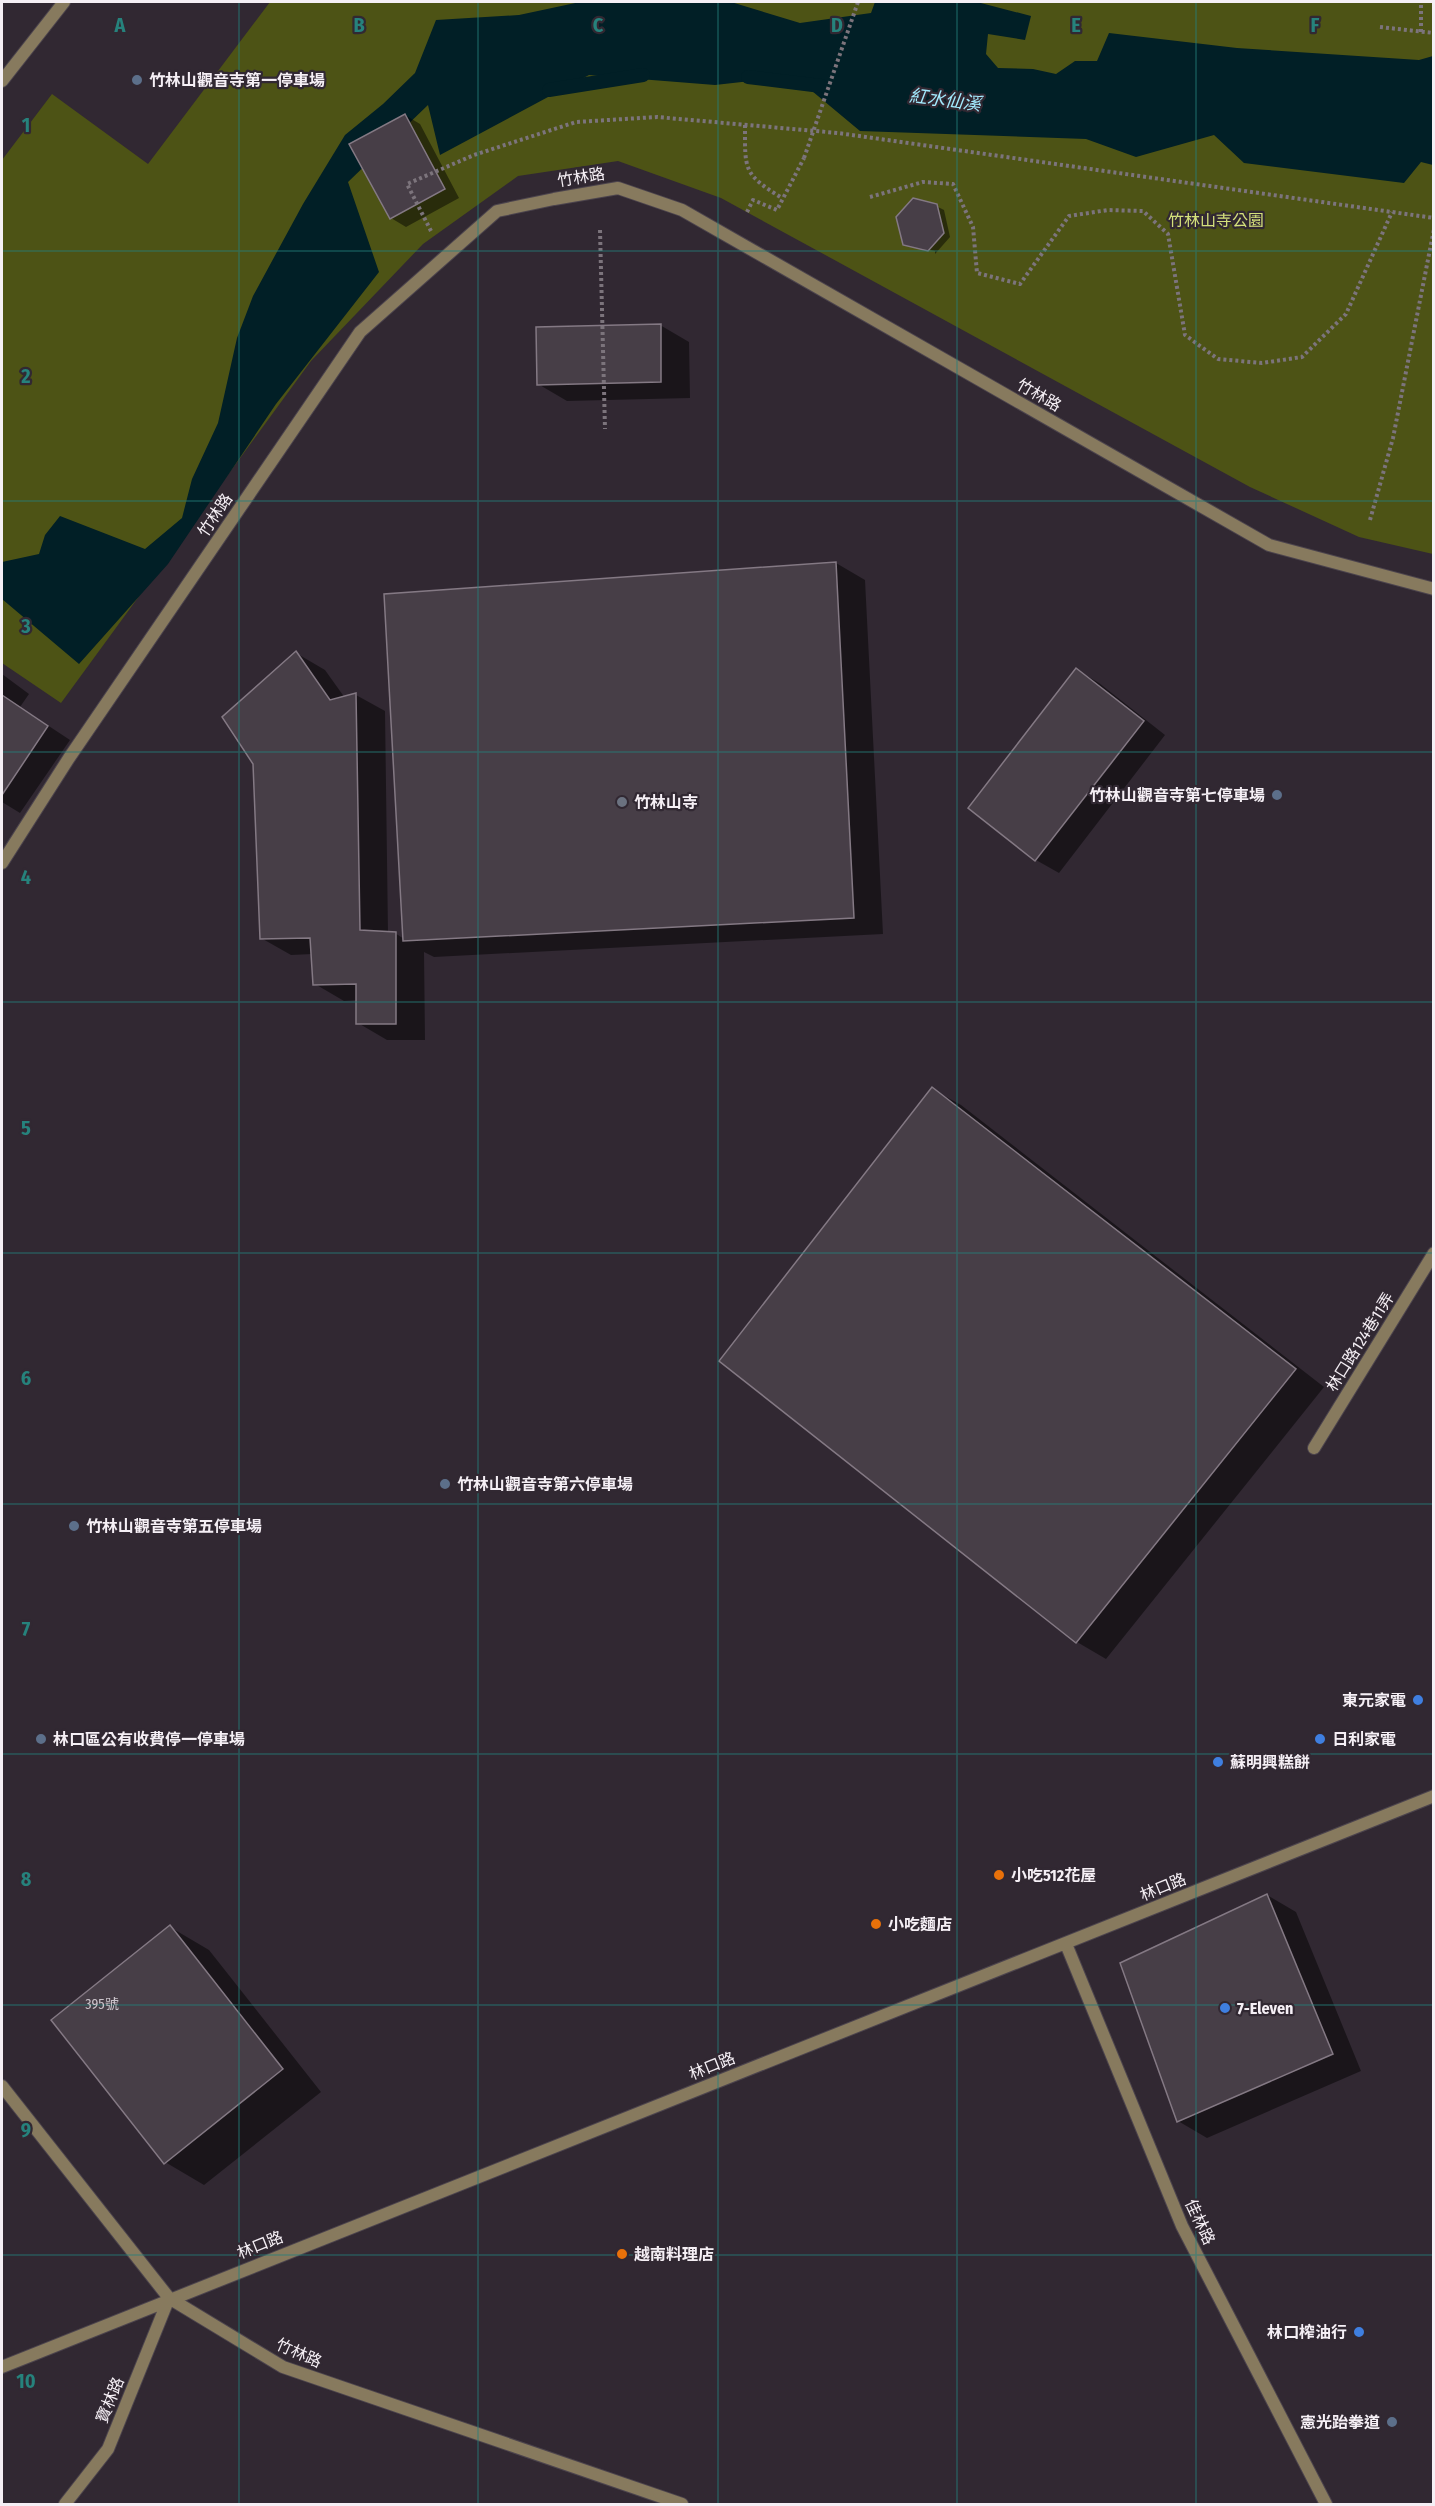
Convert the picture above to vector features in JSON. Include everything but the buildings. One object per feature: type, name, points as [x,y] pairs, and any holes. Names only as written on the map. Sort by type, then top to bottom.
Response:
[{"type":"street","points":[[2,81],[64,2]]},
{"type":"street","name":"竹林路","points":[[2,863],[69,758],[360,332],[497,211],[554,199],[618,188],[682,210],[1269,545],[1434,589]]},
{"type":"street","name":"林口路124巷11弄","points":[[1314,1448],[1434,1253]]},
{"type":"street","name":"林口路","points":[[2,2367],[169,2298],[1066,1944],[1434,1796]]},
{"type":"street","name":"佳林路","points":[[1066,1944],[1182,2226],[1326,2505]]},
{"type":"street","name":"竹林路","points":[[2,2086],[169,2298],[283,2367],[682,2505]]},
{"type":"street","name":"寶林路","points":[[65,2505],[108,2449],[169,2298]]},
{"type":"path","points":[[733,239],[753,200],[777,210],[804,158],[858,2]]},
{"type":"path","points":[[1420,32],[1421,2]]},
{"type":"path","points":[[1380,27],[1434,33]]},
{"type":"path","points":[[433,234],[407,184],[474,155],[576,122],[657,117],[838,133],[1434,218]]},
{"type":"path","points":[[745,125],[745,160],[755,182],[782,198]]},
{"type":"path","points":[[870,197],[923,182],[953,184],[973,227],[977,273],[1020,284],[1069,216],[1108,210],[1143,211],[1168,234],[1185,335],[1218,359],[1262,363],[1302,357],[1346,314],[1392,212]]},
{"type":"path","points":[[1370,520],[1393,438],[1434,229]]},
{"type":"path","points":[[600,230],[605,429]]},
{"type":"green space","name":"竹林山寺公園","points":[[270,2],[1433,2],[1433,554],[1359,537],[1250,487],[721,198],[618,161],[518,176],[423,244],[311,361],[61,703],[2,663],[2,160],[52,94],[148,164]]},
{"type":"water","points":[[580,2],[731,2],[800,23],[871,13],[875,2],[977,2],[1031,16],[1025,40],[988,34],[986,54],[998,68],[1033,69],[1056,74],[1075,61],[1097,61],[1109,33],[1237,48],[1419,60],[1433,56],[1433,165],[1421,162],[1404,183],[1244,163],[1214,135],[1136,157],[1086,139],[860,131],[794,76],[715,85],[589,75],[440,155],[428,105],[348,182],[379,272],[276,404],[168,564],[79,664],[2,599],[2,562],[39,554],[45,535],[60,516],[145,549],[182,518],[192,479],[218,423],[237,338],[253,296],[303,204],[345,135],[383,104],[415,73],[436,20],[519,15]]},
{"type":"waterway","name":"紅水仙溪","points":[[549,90],[643,75]]},
{"type":"waterway","name":"紅水仙溪","points":[[748,77],[821,86]]},
{"type":"place","name":"竹林山觀音寺第一停車場","points":[[137,80]]},
{"type":"place","name":"竹林山觀音寺第七停車場","points":[[1277,795]]},
{"type":"place","name":"竹林山寺","points":[[622,802]]},
{"type":"place","name":"竹林山觀音寺第六停車場","points":[[445,1484]]},
{"type":"place","name":"竹林山觀音寺第五停車場","points":[[74,1526]]},
{"type":"place","name":"東元家電","points":[[1418,1700]]},
{"type":"place","name":"林口區公有收費停一停車場","points":[[41,1739]]},
{"type":"place","name":"日利家電","points":[[1320,1739]]},
{"type":"place","name":"蘇明興糕餅","points":[[1218,1762]]},
{"type":"place","name":"小吃512花屋","points":[[999,1875]]},
{"type":"place","name":"小吃麵店","points":[[876,1924]]},
{"type":"place","name":"7-Eleven","points":[[1225,2008]]},
{"type":"place","name":"越南料理店","points":[[622,2254]]},
{"type":"place","name":"林口榨油行","points":[[1359,2332]]},
{"type":"place","name":"憲光跆拳道","points":[[1392,2422]]}]
